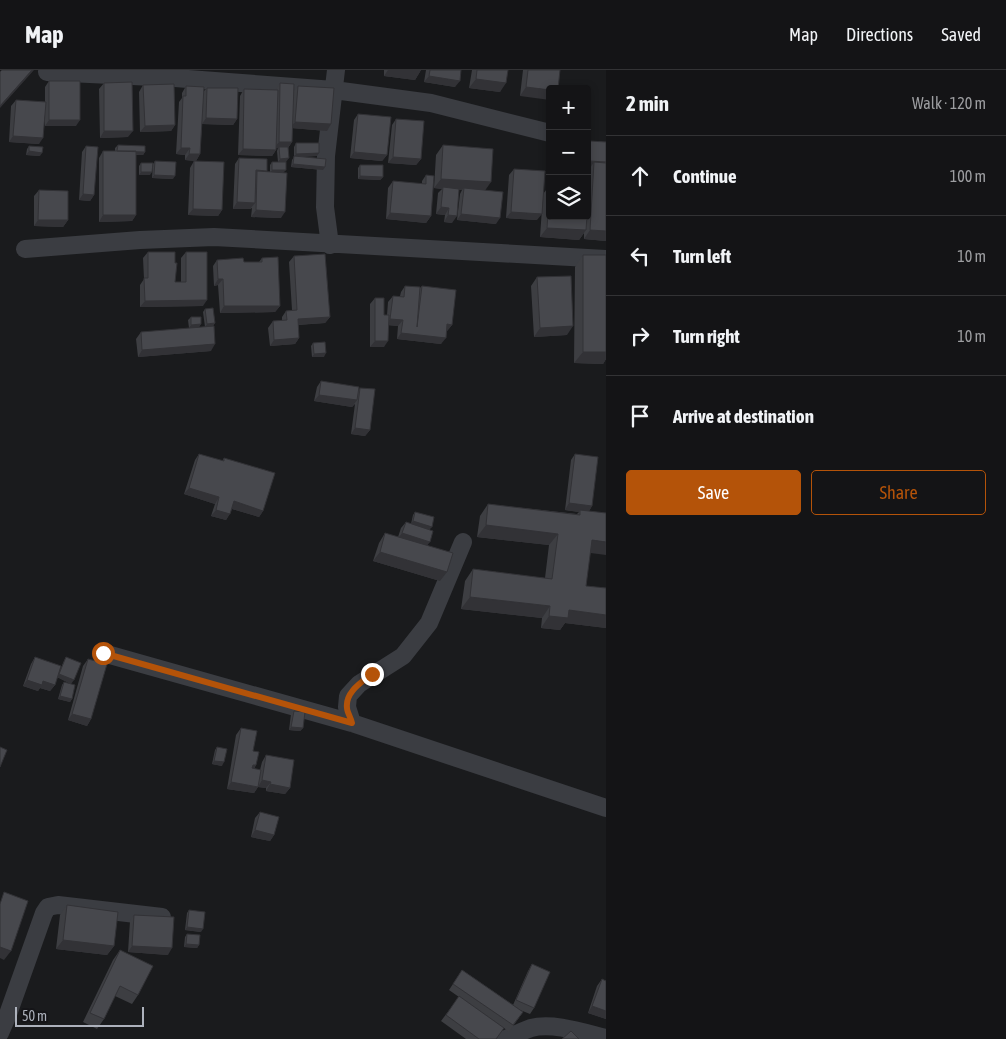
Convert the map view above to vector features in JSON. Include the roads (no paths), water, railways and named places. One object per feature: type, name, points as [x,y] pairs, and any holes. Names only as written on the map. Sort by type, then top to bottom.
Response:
[{"type":"street","points":[[330,245],[325,207],[326,156],[336,70]]},
{"type":"street","points":[[47,72],[175,78],[334,90],[431,103],[546,132]]},
{"type":"street","points":[[25,249],[140,240],[214,237],[606,259]]},
{"type":"street","points":[[352,723],[347,708],[348,696],[365,679],[403,656],[429,623],[463,542]]},
{"type":"street","points":[[103,653],[352,723],[606,808]]},
{"type":"street","points":[[0,1033],[44,913],[48,908],[58,905],[162,917]]},
{"type":"street","points":[[506,1039],[533,1028],[552,1027],[606,1038]]}]
